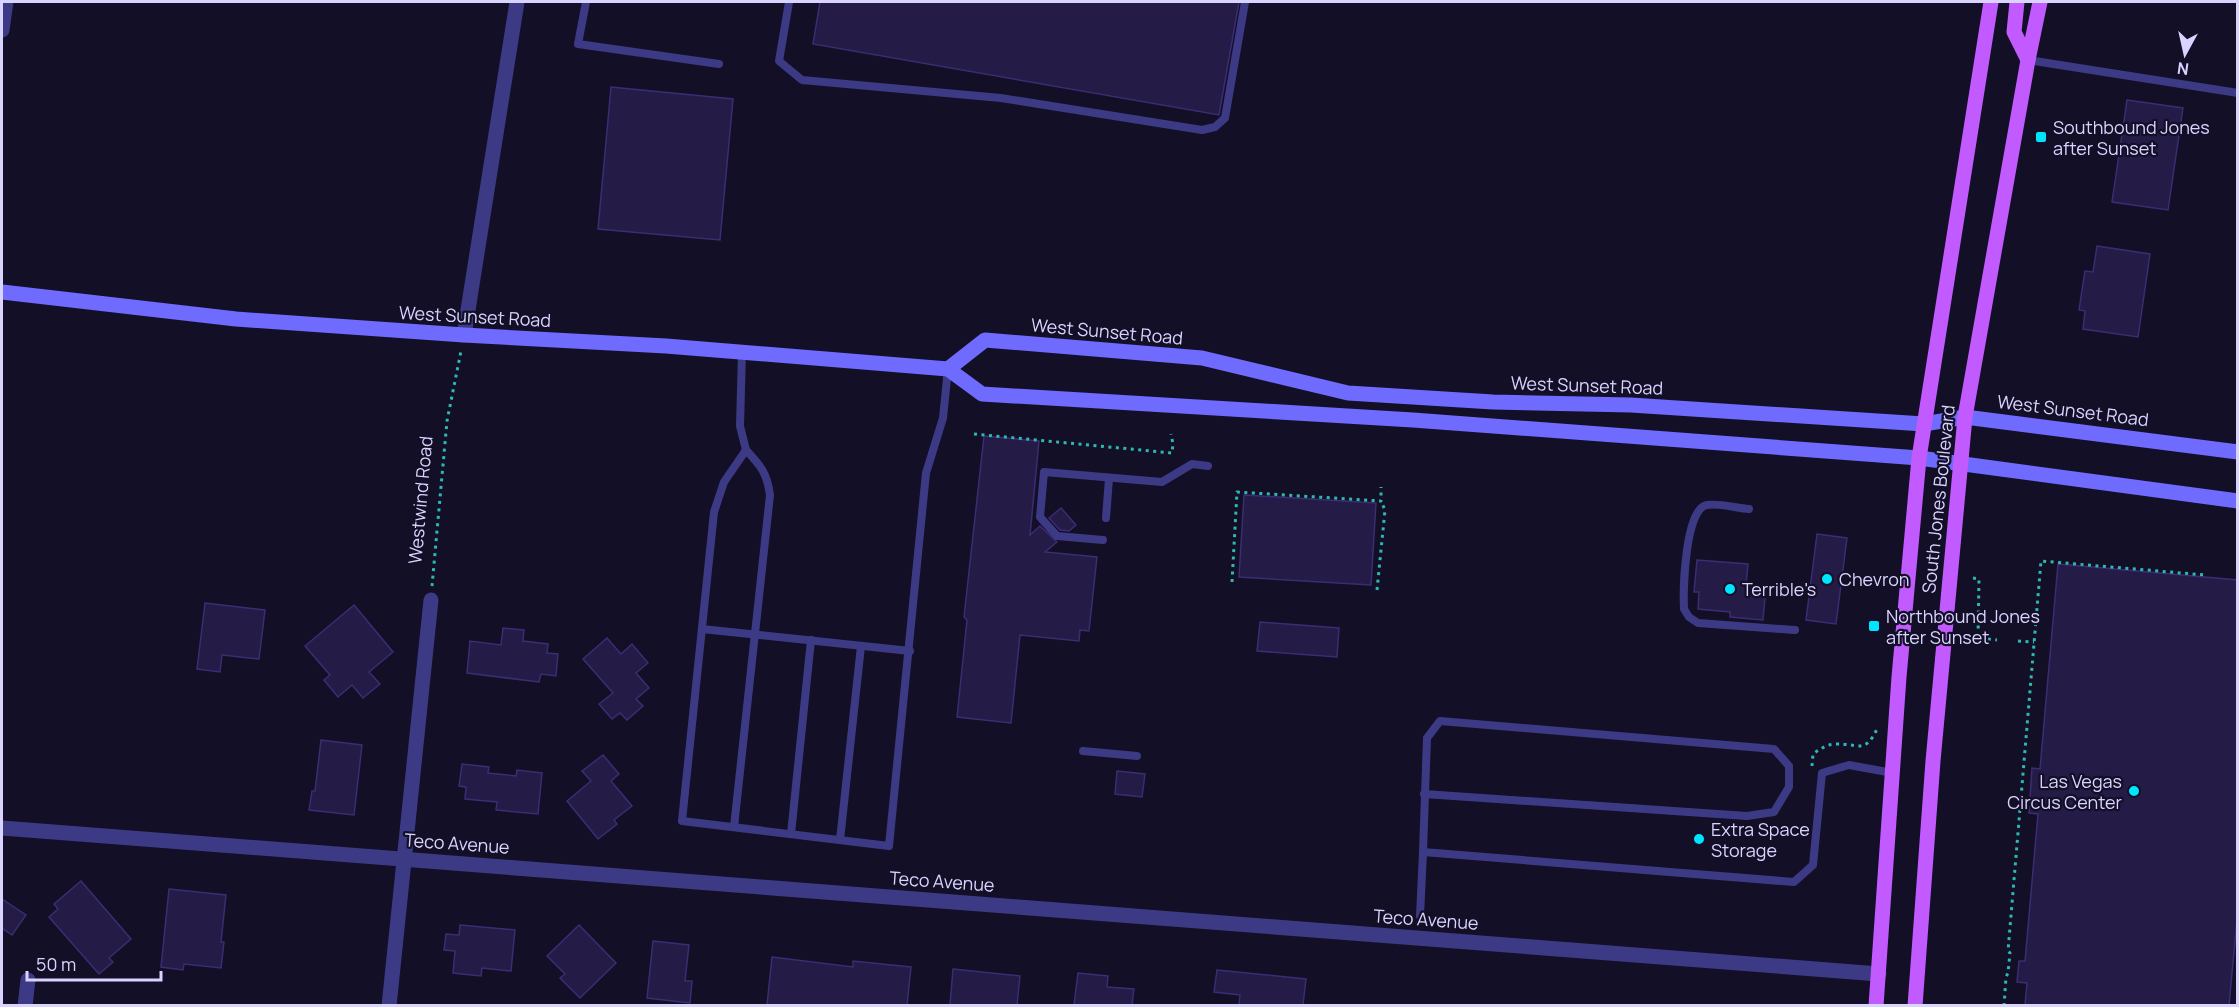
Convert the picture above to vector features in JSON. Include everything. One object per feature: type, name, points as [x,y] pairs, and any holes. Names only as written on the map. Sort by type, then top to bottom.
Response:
[{"type":"main road","name":"South Jones Boulevard","points":[[1876,1005],[1900,665],[1919,458],[1991,2]]},
{"type":"main road","points":[[2017,2],[2014,32],[2028,60]]},
{"type":"main road","name":"South Jones Boulevard","points":[[1915,1005],[1933,761],[1965,417],[2040,2]]},
{"type":"main road","name":"West Sunset Road","points":[[2,292],[236,319],[742,352],[948,369],[985,340],[1202,358],[1348,393],[1493,402],[1631,405],[1924,424],[1965,417],[2238,452]]},
{"type":"main road","points":[[948,369],[982,394],[1413,420],[1919,458],[2238,501]]},
{"type":"street","points":[[2,30],[6,2]]},
{"type":"street","points":[[464,335],[518,2]]},
{"type":"street","points":[[389,1005],[431,600]]},
{"type":"street","name":"Teco Avenue","points":[[2,828],[1879,974]]},
{"type":"street","points":[[25,1005],[28,980]]},
{"type":"lane","points":[[586,2],[578,44],[719,64]]},
{"type":"lane","points":[[789,2],[779,61],[802,80],[1001,98],[1202,130],[1215,127],[1225,118],[1245,2]]},
{"type":"lane","points":[[2028,60],[2238,93]]},
{"type":"lane","points":[[734,827],[770,495],[763,469],[746,450],[740,426],[742,352]]},
{"type":"lane","points":[[746,450],[724,482],[714,512],[682,821],[889,846],[926,473],[944,418],[948,369]]},
{"type":"lane","points":[[1103,540],[1057,536],[1040,517],[1044,472],[1162,482],[1192,464],[1208,466]]},
{"type":"lane","points":[[1106,518],[1109,478]]},
{"type":"lane","points":[[1749,509],[1705,505],[1698,510],[1692,520],[1689,538],[1684,609],[1689,617],[1698,623],[1795,630]]},
{"type":"lane","points":[[702,629],[910,651]]},
{"type":"lane","points":[[790,834],[811,640]]},
{"type":"lane","points":[[840,840],[861,646]]},
{"type":"lane","points":[[1420,916],[1424,794],[1427,738],[1440,721],[1774,749],[1789,766],[1789,787],[1774,812],[1747,816],[1424,794]]},
{"type":"lane","points":[[1083,751],[1137,756]]},
{"type":"lane","points":[[1423,852],[1794,882],[1813,865],[1822,773],[1848,765],[1893,773]]},
{"type":"path","name":"Westwind Road","points":[[431,600],[447,421],[464,335]]},
{"type":"path","points":[[975,434],[1172,453],[1171,434]]},
{"type":"path","points":[[1377,590],[1385,510],[1381,501],[1382,487]]},
{"type":"path","points":[[1232,582],[1237,492],[1381,501]]},
{"type":"path","points":[[2004,1005],[2041,561],[2205,575]]},
{"type":"path","points":[[1973,578],[1979,579],[1978,638],[1997,640]]},
{"type":"path","points":[[2018,641],[2035,642]]},
{"type":"building","points":[[820,2],[1239,2],[1219,115],[813,44]]},
{"type":"building","points":[[611,87],[733,99],[720,240],[598,229]]},
{"type":"building","points":[[2127,100],[2183,108],[2168,210],[2112,202]]},
{"type":"building","points":[[2097,246],[2150,254],[2138,337],[2083,329],[2085,311],[2079,310],[2085,271],[2093,272]]},
{"type":"building","points":[[984,436],[1039,441],[1030,535],[1040,526],[1057,542],[1045,552],[1097,557],[1089,631],[1080,630],[1079,641],[1020,635],[1011,723],[957,717],[967,620],[964,617]]},
{"type":"building","points":[[1244,495],[1376,503],[1371,585],[1239,577]]},
{"type":"building","points":[[1061,508],[1076,525],[1069,531],[1060,530],[1049,518]]},
{"type":"building","name":"Chevron","points":[[1817,534],[1847,538],[1836,624],[1806,620]]},
{"type":"building","name":"Terrible's","points":[[1697,560],[1748,564],[1746,585],[1766,587],[1763,620],[1730,617],[1730,612],[1698,609],[1699,592],[1694,592]]},
{"type":"building","name":"Las Vegas Circus Center","points":[[2058,564],[2238,580],[2238,909],[2229,1005],[2025,1005],[2027,983],[2017,982],[2019,961],[2025,961],[2038,814],[2029,813],[2032,768],[2040,769]]},
{"type":"building","points":[[205,603],[265,610],[259,659],[222,655],[220,672],[197,669]]},
{"type":"building","points":[[354,605],[393,652],[369,672],[380,684],[363,698],[352,685],[338,697],[324,680],[330,675],[305,646]]},
{"type":"building","points":[[1260,622],[1339,628],[1337,657],[1257,651]]},
{"type":"building","points":[[503,628],[524,630],[523,641],[548,644],[547,653],[558,654],[556,676],[541,674],[539,682],[467,673],[470,641],[501,645]]},
{"type":"building","points":[[607,638],[621,654],[632,644],[648,663],[636,673],[649,688],[636,699],[643,706],[627,720],[620,713],[612,719],[599,704],[613,693],[583,659]]},
{"type":"building","points":[[321,740],[362,745],[354,815],[309,810],[312,791],[315,791]]},
{"type":"building","points":[[603,755],[619,774],[611,781],[632,806],[614,820],[617,824],[598,839],[567,801],[591,781],[582,771]]},
{"type":"building","points":[[462,764],[489,767],[488,773],[516,776],[517,770],[542,773],[538,814],[496,810],[497,802],[465,799],[466,787],[459,786]]},
{"type":"building","points":[[1117,771],[1145,774],[1142,797],[1115,794]]},
{"type":"building","points":[[81,881],[131,939],[109,958],[113,962],[99,974],[49,917],[58,909],[54,904]]},
{"type":"building","points":[[169,889],[226,895],[221,968],[184,964],[183,970],[161,967]]},
{"type":"building","points":[[2,899],[26,915],[12,935],[2,928]]},
{"type":"building","points":[[460,925],[515,930],[511,971],[482,968],[481,976],[453,973],[455,951],[444,950],[446,934],[459,935]]},
{"type":"building","points":[[579,925],[616,963],[580,998],[560,978],[565,974],[547,956]]},
{"type":"building","points":[[653,941],[689,945],[685,981],[692,981],[690,1003],[647,998]]},
{"type":"building","points":[[772,957],[853,967],[853,961],[911,967],[907,1005],[767,1005]]},
{"type":"building","points":[[953,969],[1020,976],[1017,1005],[950,1005]]},
{"type":"building","points":[[1217,970],[1306,979],[1303,1005],[1239,1005],[1240,995],[1214,992]]},
{"type":"building","points":[[1078,973],[1108,976],[1107,987],[1134,989],[1132,1005],[1074,1005]]},
{"type":"place","name":"Southbound Jones after Sunset","points":[[2041,137]]},
{"type":"place","name":"Chevron","points":[[1827,579]]},
{"type":"place","name":"Terrible's","points":[[1730,589]]},
{"type":"place","name":"Northbound Jones after Sunset","points":[[1874,626]]},
{"type":"place","name":"Las Vegas Circus Center","points":[[2134,791]]},
{"type":"place","name":"Extra Space Storage","points":[[1699,839]]}]
